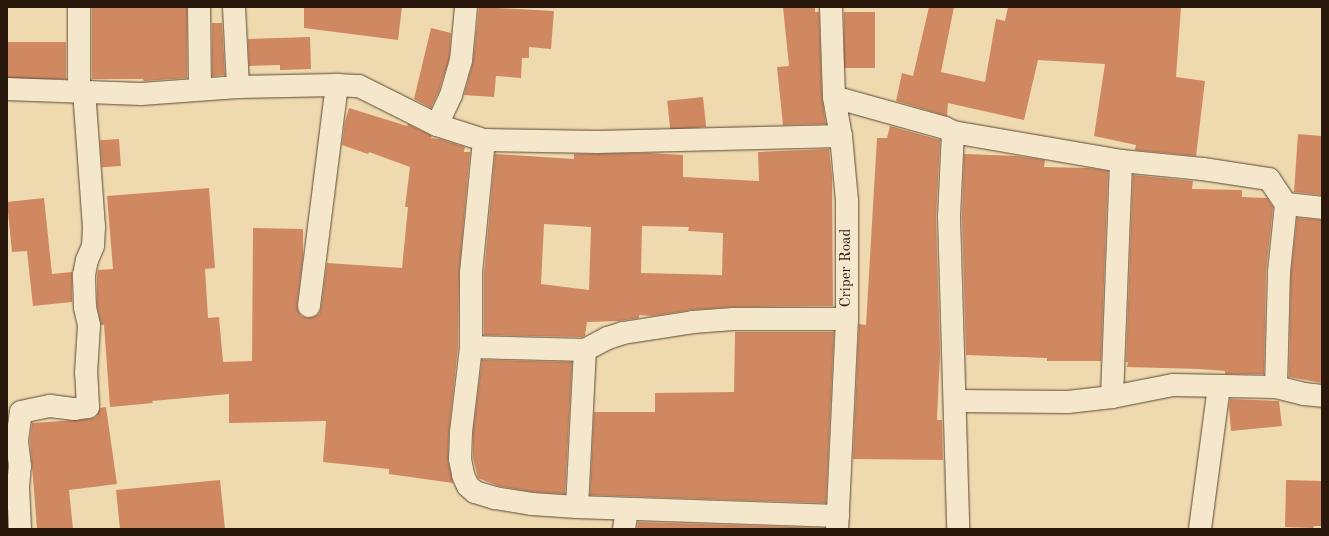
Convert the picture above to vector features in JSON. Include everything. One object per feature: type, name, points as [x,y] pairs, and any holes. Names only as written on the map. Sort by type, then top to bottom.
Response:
[{"type":"street","points":[[20,529],[18,487],[20,466],[17,440],[21,412],[50,406],[75,409],[88,407],[86,373],[89,325],[85,307],[84,275],[87,260],[93,246],[94,227],[81,91],[79,7]]},
{"type":"street","points":[[199,7],[200,89]]},
{"type":"street","points":[[234,7],[238,87]]},
{"type":"street","points":[[437,125],[452,95],[461,61],[466,7]]},
{"type":"street","name":"Criper Road","points":[[831,7],[834,97],[841,136],[847,201],[847,320],[837,522]]},
{"type":"street","points":[[309,306],[337,85]]},
{"type":"street","points":[[7,89],[141,94],[238,87],[359,86],[437,125],[484,140],[598,142],[841,136]]},
{"type":"street","points":[[834,97],[945,128],[953,132],[1121,161],[1202,169],[1269,179],[1286,204],[1279,272],[1276,387]]},
{"type":"street","points":[[953,132],[949,217],[958,529]]},
{"type":"street","points":[[484,140],[471,273],[471,347],[460,459],[468,486],[475,492],[495,498],[577,507],[626,519],[837,522]]},
{"type":"street","points":[[1112,397],[1121,161]]},
{"type":"street","points":[[1286,204],[1322,208]]},
{"type":"street","points":[[471,347],[585,350],[608,338],[623,333],[693,322],[733,319],[847,320]]},
{"type":"street","points":[[577,507],[585,350]]},
{"type":"street","points":[[955,401],[1068,402],[1112,397],[1173,385],[1276,387],[1304,394],[1322,396]]},
{"type":"street","points":[[1200,529],[1219,386]]},
{"type":"building","points":[[92,7],[187,7],[187,78],[144,81],[143,79],[92,79]]},
{"type":"building","points":[[304,7],[402,7],[398,40],[304,28]]},
{"type":"building","points":[[479,7],[554,11],[551,49],[529,47],[529,58],[522,58],[521,78],[496,76],[494,97],[464,95],[473,62]]},
{"type":"building","points":[[783,7],[815,7],[815,12],[819,12],[822,98],[826,124],[783,125],[777,67],[789,66]]},
{"type":"building","points":[[929,7],[954,7],[941,72],[985,82],[996,19],[1005,21],[1008,7],[1181,7],[1176,77],[1205,81],[1196,156],[1135,150],[1136,145],[1094,136],[1105,64],[1038,60],[1024,120],[948,103],[947,116],[896,101],[902,73],[913,76]]},
{"type":"building","points":[[844,12],[875,12],[875,68],[844,68]]},
{"type":"building","points":[[212,23],[222,23],[225,75],[212,76]]},
{"type":"building","points":[[431,28],[451,33],[449,59],[439,91],[431,108],[414,99]]},
{"type":"building","points":[[310,37],[311,69],[280,70],[280,65],[249,66],[248,39]]},
{"type":"building","points":[[7,42],[66,42],[66,79],[7,79]]},
{"type":"building","points":[[703,97],[706,127],[670,131],[667,101]]},
{"type":"building","points":[[349,108],[407,126],[408,124],[432,136],[431,138],[440,139],[465,147],[464,152],[470,152],[459,272],[458,346],[449,431],[448,461],[453,483],[389,474],[389,469],[323,462],[326,421],[229,423],[229,394],[152,401],[153,403],[110,407],[104,325],[101,325],[97,305],[98,270],[113,269],[107,196],[209,188],[215,268],[205,269],[208,318],[219,317],[223,362],[252,361],[253,228],[303,229],[303,256],[297,305],[301,316],[307,318],[314,317],[319,314],[327,263],[402,268],[408,207],[405,207],[410,167],[369,152],[368,154],[342,145],[345,122]]},
{"type":"building","points":[[890,126],[940,140],[936,217],[940,354],[937,420],[942,420],[943,460],[853,459],[859,324],[866,325],[877,138],[887,138]]},
{"type":"building","points":[[1298,134],[1322,136],[1322,195],[1294,192]]},
{"type":"building","points":[[119,139],[121,166],[102,167],[100,140]]},
{"type":"building","points":[[829,149],[832,176],[833,306],[732,307],[691,310],[652,316],[639,315],[639,318],[619,321],[587,322],[585,336],[582,337],[484,335],[484,274],[495,154],[574,159],[574,154],[649,153],[683,155],[683,177],[759,181],[758,152]],"holes":[[[544,224],[591,227],[589,290],[541,284]],[[642,226],[689,227],[688,231],[723,233],[722,275],[641,273]]]},
{"type":"building","points":[[964,154],[1017,156],[1045,160],[1044,167],[1089,168],[1108,171],[1101,361],[1047,361],[1047,358],[966,355],[962,217]]},
{"type":"building","points":[[1133,175],[1193,181],[1192,189],[1242,190],[1242,197],[1267,198],[1273,207],[1266,272],[1264,374],[1225,374],[1225,371],[1199,369],[1127,367]]},
{"type":"building","points":[[44,198],[52,274],[72,272],[72,302],[33,306],[27,251],[12,252],[7,202]]},
{"type":"building","points":[[1297,218],[1322,220],[1322,383],[1289,377],[1291,273]]},
{"type":"building","points":[[735,332],[834,332],[826,503],[590,495],[594,412],[655,412],[655,393],[734,392]]},
{"type":"building","points":[[482,360],[572,362],[565,494],[533,492],[498,486],[478,478],[473,458],[473,433]]},
{"type":"building","points":[[1230,399],[1279,401],[1282,426],[1231,431],[1229,407]]},
{"type":"building","points":[[106,407],[117,484],[69,490],[73,529],[37,529],[30,440],[32,423],[90,419],[96,417],[100,408]]},
{"type":"building","points":[[220,480],[225,529],[120,529],[116,490]]},
{"type":"building","points":[[1286,480],[1322,481],[1322,526],[1314,526],[1313,528],[1285,527]]},
{"type":"building","points":[[638,522],[825,528],[825,529],[637,529]]}]
